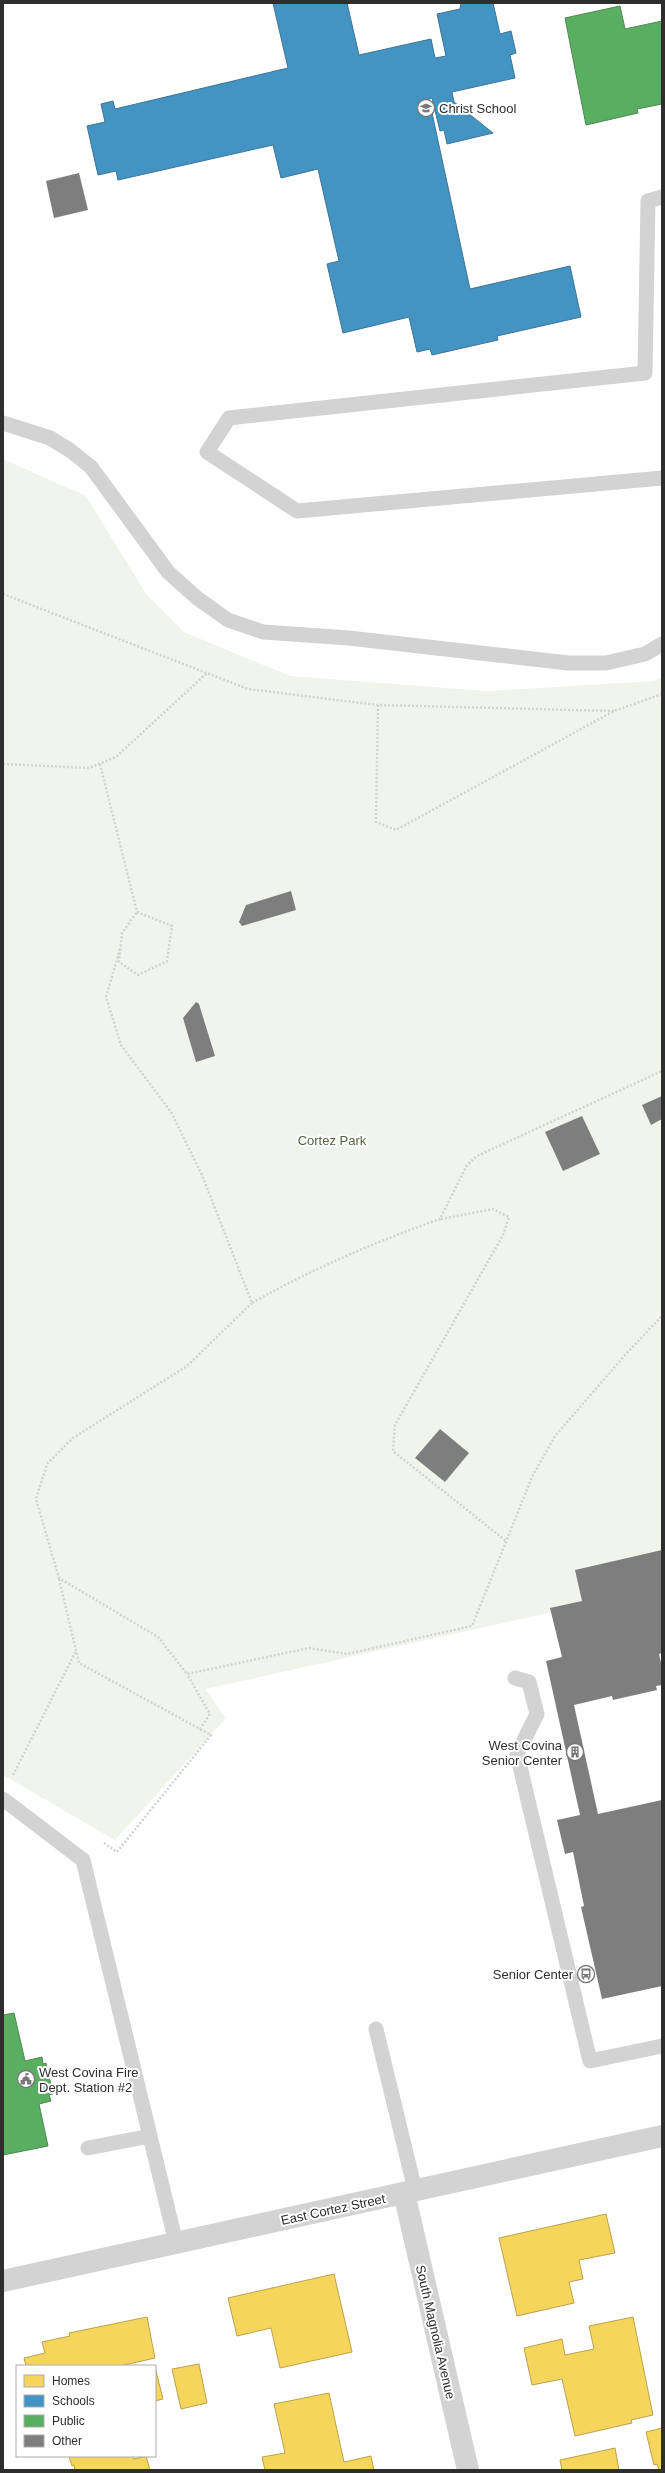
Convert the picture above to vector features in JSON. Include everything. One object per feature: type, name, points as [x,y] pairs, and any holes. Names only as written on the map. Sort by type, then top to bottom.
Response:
[{"type":"street","name":"East Cortez Street","points":[[3,2281],[662,2136]]},
{"type":"street","name":"South Magnolia Avenue","points":[[410,2192],[468,2470]]},
{"type":"lane","points":[[662,197],[648,201],[645,373],[229,418],[207,452],[297,511],[662,478]]},
{"type":"lane","points":[[3,423],[50,438],[71,450],[91,467],[168,572],[197,598],[228,620],[263,632],[349,638],[568,663],[606,662],[645,654],[662,644]]},
{"type":"lane","points":[[515,1678],[529,1682],[537,1714],[517,1754],[590,2061],[662,2046]]},
{"type":"lane","points":[[3,1799],[83,1860],[176,2243]]},
{"type":"lane","points":[[376,2029],[410,2192]]},
{"type":"lane","points":[[88,2148],[150,2136]]},
{"type":"path","points":[[3,594],[248,689],[378,705],[614,711]]},
{"type":"path","points":[[3,764],[89,768],[116,757],[207,673]]},
{"type":"path","points":[[378,705],[376,822],[396,830],[614,711],[662,694]]},
{"type":"path","points":[[100,764],[137,912],[122,933],[119,962],[138,975],[167,961],[172,926],[137,912]]},
{"type":"path","points":[[120,949],[106,997],[121,1045],[171,1112],[202,1175],[252,1303]]},
{"type":"path","points":[[440,1219],[467,1165],[477,1156],[662,1071]]},
{"type":"path","points":[[98,1840],[117,1852],[211,1735],[79,1662],[59,1578],[36,1499],[47,1464],[73,1438],[187,1366],[252,1303],[288,1282],[373,1243],[440,1219],[493,1209],[509,1217],[503,1235],[395,1425],[393,1451],[507,1541]]},
{"type":"path","points":[[187,1674],[308,1648],[347,1654],[472,1626],[532,1477],[555,1436],[626,1354],[662,1316]]},
{"type":"path","points":[[59,1578],[158,1637],[187,1674],[210,1714],[200,1728]]},
{"type":"path","points":[[11,1780],[76,1651]]},
{"type":"green space","name":"Cortez Park","points":[[3,459],[86,496],[146,594],[184,632],[290,676],[486,691],[654,681],[662,677],[662,1588],[205,1689],[226,1718],[115,1840],[3,1775]]},
{"type":"building: Homes","points":[[606,2214],[615,2253],[579,2260],[583,2279],[569,2282],[574,2303],[517,2316],[499,2238]]},
{"type":"building: Homes","points":[[334,2274],[352,2352],[280,2368],[271,2328],[237,2336],[228,2298]]},
{"type":"building: Homes","points":[[147,2317],[155,2358],[124,2365],[26,2365],[24,2358],[45,2353],[42,2342],[70,2336],[69,2333]]},
{"type":"building: Homes","points":[[633,2317],[653,2415],[631,2420],[632,2423],[575,2436],[562,2379],[532,2385],[524,2348],[562,2339],[565,2355],[594,2349],[589,2326]]},
{"type":"building: Homes","points":[[199,2364],[207,2403],[181,2409],[172,2369]]},
{"type":"building: Homes","points":[[156,2371],[163,2399],[156,2401]]},
{"type":"building: Homes","points":[[329,2393],[344,2462],[371,2456],[374,2470],[265,2470],[262,2457],[285,2453],[274,2404]]},
{"type":"building: Homes","points":[[662,2428],[662,2470],[659,2470],[657,2464],[654,2465],[646,2432]]},
{"type":"building: Homes","points":[[615,2448],[619,2470],[562,2470],[560,2460]]},
{"type":"building: Homes","points":[[69,2457],[133,2457],[134,2459],[146,2457],[150,2470],[75,2470],[74,2465],[72,2466]]},
{"type":"building: Schools","points":[[273,3],[347,3],[359,55],[431,39],[435,58],[446,56],[437,14],[460,9],[461,3],[493,3],[500,34],[511,31],[516,53],[510,55],[515,78],[452,92],[454,102],[493,133],[447,144],[444,130],[440,131],[432,98],[429,99],[470,289],[570,266],[581,317],[497,336],[498,340],[432,355],[430,349],[417,352],[409,317],[343,333],[327,264],[339,261],[318,169],[281,178],[273,145],[118,180],[116,171],[98,175],[87,126],[105,122],[101,104],[113,101],[115,109],[288,68]]},
{"type":"building: Public","points":[[620,6],[625,29],[662,21],[662,104],[637,109],[638,113],[586,125],[565,18]]},
{"type":"building: Public","name":"West Covina Fire Dept. Station #2","points":[[14,2013],[25,2061],[42,2057],[43,2064],[46,2063],[53,2094],[49,2095],[51,2101],[39,2104],[48,2146],[3,2155],[3,2015]]},
{"type":"building: Other","points":[[79,173],[88,210],[54,218],[46,181]]},
{"type":"building: Other","points":[[291,891],[296,910],[242,926],[239,922],[246,905]]},
{"type":"building: Other","points":[[196,1002],[199,1004],[215,1056],[196,1062],[183,1018]]},
{"type":"building: Other","points":[[662,1096],[662,1119],[651,1125],[642,1105]]},
{"type":"building: Other","points":[[582,1116],[600,1154],[563,1171],[545,1132]]},
{"type":"building: Other","points":[[440,1429],[469,1453],[445,1482],[415,1458]]},
{"type":"building: Other","name":"West Covina Senior Center","points":[[662,1550],[662,1653],[659,1654],[662,1667],[662,1685],[656,1686],[657,1690],[613,1700],[612,1696],[574,1705],[598,1814],[662,1800],[662,1986],[602,1999],[581,1907],[584,1906],[573,1852],[565,1854],[557,1820],[580,1815],[546,1661],[562,1657],[550,1608],[582,1601],[575,1570]]},
{"type":"place","name":"Christ School","points":[[426,108]]},
{"type":"place","name":"West Covina Senior Center","points":[[575,1752]]},
{"type":"place","name":"Senior Center","points":[[586,1974]]},
{"type":"place","name":"West Covina Fire Dept. Station #2","points":[[26,2079]]}]
